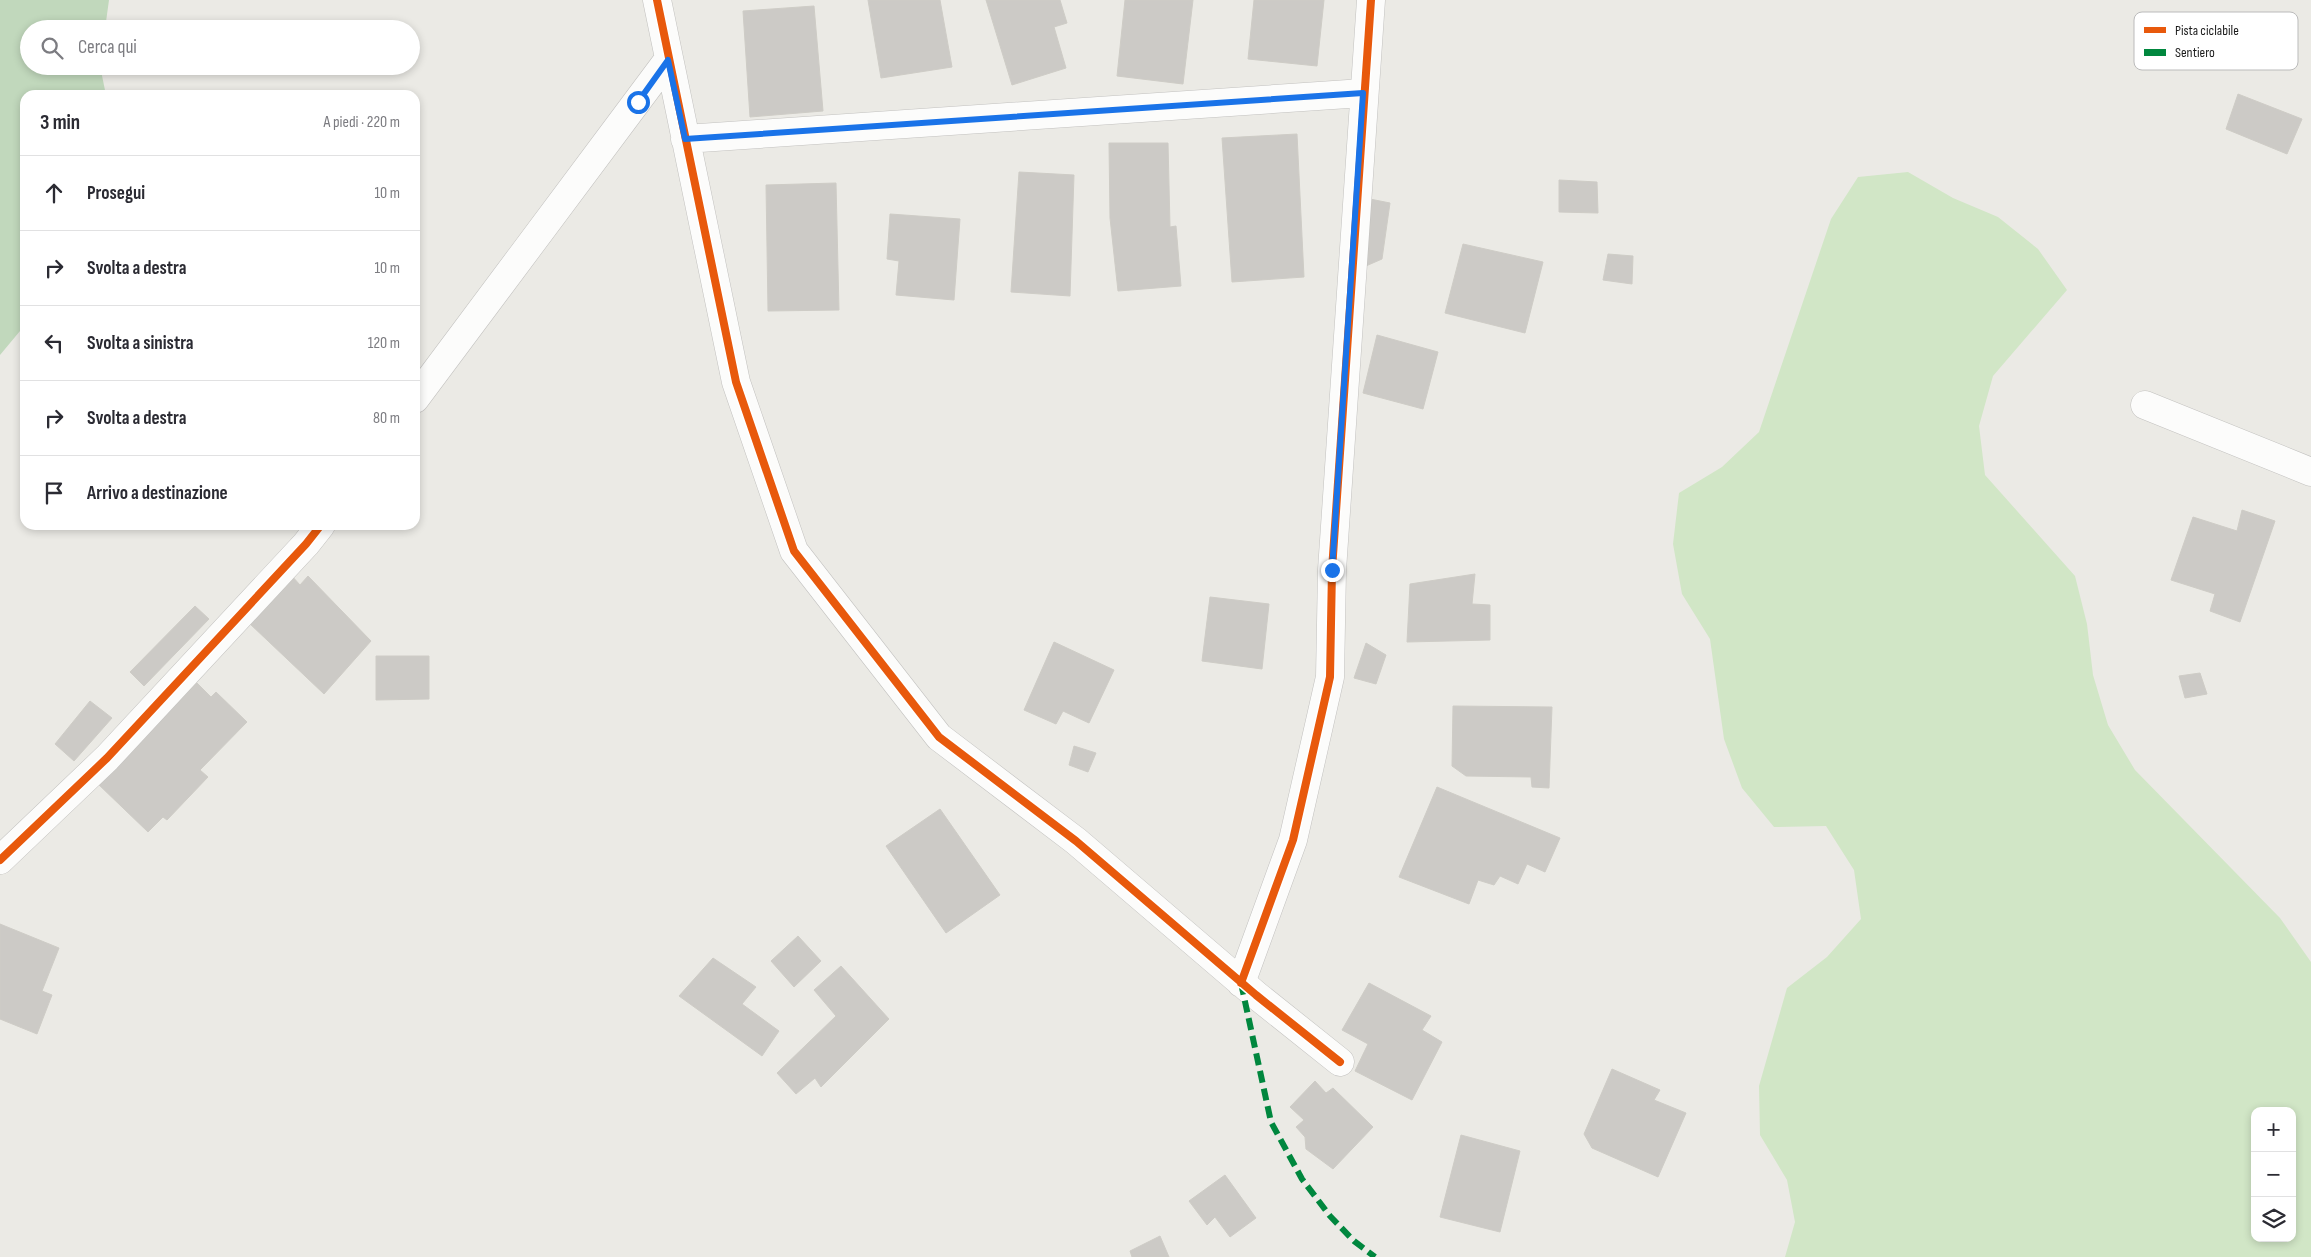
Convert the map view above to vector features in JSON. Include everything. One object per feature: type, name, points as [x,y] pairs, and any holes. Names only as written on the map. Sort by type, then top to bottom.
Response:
[{"type":"street","points":[[657,0],[736,382],[794,551],[940,737],[1076,840],[1241,983],[1340,1062]]},
{"type":"street","points":[[1241,983],[1294,840],[1330,677],[1332,570],[1363,93],[1371,0]]},
{"type":"street","points":[[420,392],[668,60]]},
{"type":"street","points":[[685,139],[1363,93]]},
{"type":"street","points":[[2145,405],[2311,472]]},
{"type":"street","points":[[0,860],[107,758],[306,544],[316,530]]},
{"type":"green space","points":[[0,0],[109,0],[106,20],[20,20],[20,75],[102,75],[105,90],[20,90],[20,331],[0,355]]},
{"type":"green space","points":[[1908,172],[1953,198],[1998,217],[2038,249],[2067,290],[1993,376],[1979,426],[1985,475],[2075,576],[2087,624],[2093,675],[2108,725],[2135,770],[2280,918],[2311,962],[2311,1257],[1785,1257],[1795,1222],[1787,1180],[1760,1135],[1759,1086],[1787,988],[1827,957],[1861,919],[1854,870],[1826,826],[1774,827],[1742,788],[1724,739],[1710,639],[1682,594],[1673,544],[1679,493],[1722,467],[1759,432],[1831,219],[1858,177]]},
{"type":"building","points":[[868,0],[940,0],[952,67],[881,78]]},
{"type":"building","points":[[986,0],[1060,0],[1067,23],[1054,27],[1066,68],[1012,85]]},
{"type":"building","points":[[1125,0],[1193,0],[1183,84],[1117,76]]},
{"type":"building","points":[[1254,0],[1324,0],[1317,66],[1248,59]]},
{"type":"building","points":[[814,6],[823,111],[750,117],[743,11]]},
{"type":"building","points":[[2238,94],[2302,119],[2287,154],[2226,129]]},
{"type":"building","points":[[1297,134],[1304,277],[1232,282],[1222,138]]},
{"type":"building","points":[[1109,143],[1168,143],[1170,227],[1176,226],[1181,286],[1118,291],[1110,218]]},
{"type":"building","points":[[1019,172],[1074,175],[1070,296],[1011,292]]},
{"type":"building","points":[[1559,180],[1597,182],[1598,213],[1559,212]]},
{"type":"building","points":[[836,183],[839,310],[768,311],[766,185]]},
{"type":"building","points":[[1360,197],[1390,203],[1382,259],[1352,272]]},
{"type":"building","points":[[890,214],[960,219],[954,300],[896,295],[899,261],[887,259]]},
{"type":"building","points":[[1463,244],[1543,262],[1525,333],[1445,313]]},
{"type":"building","points":[[1608,254],[1633,256],[1632,284],[1603,280]]},
{"type":"building","points":[[1377,335],[1438,352],[1423,409],[1363,393]]},
{"type":"building","points":[[2242,510],[2275,521],[2240,622],[2210,611],[2215,594],[2171,580],[2193,517],[2237,531]]},
{"type":"building","points":[[1475,574],[1472,604],[1490,605],[1490,640],[1407,642],[1410,584]]},
{"type":"building","points":[[291,575],[300,585],[308,576],[371,641],[324,694],[249,623]]},
{"type":"building","points":[[1210,597],[1269,604],[1262,669],[1202,661]]},
{"type":"building","points":[[195,606],[209,619],[144,686],[130,672]]},
{"type":"building","points":[[1054,642],[1114,670],[1089,723],[1063,711],[1056,724],[1024,710]]},
{"type":"building","points":[[1366,643],[1386,655],[1376,684],[1354,678]]},
{"type":"building","points":[[376,656],[429,656],[429,699],[376,700]]},
{"type":"building","points":[[2200,673],[2207,694],[2185,698],[2179,676]]},
{"type":"building","points":[[197,683],[211,697],[216,692],[247,722],[200,770],[208,777],[167,820],[163,817],[148,832],[97,783],[180,693],[183,697]]},
{"type":"building","points":[[90,701],[112,718],[74,761],[55,744]]},
{"type":"building","points":[[1453,706],[1552,707],[1549,788],[1532,787],[1531,777],[1466,776],[1452,766]]},
{"type":"building","points":[[1074,746],[1096,753],[1088,772],[1069,765]]},
{"type":"building","points":[[1437,787],[1560,838],[1545,872],[1527,864],[1518,884],[1500,876],[1494,885],[1478,880],[1469,904],[1399,877]]},
{"type":"building","points":[[940,809],[1000,895],[946,933],[886,846]]},
{"type":"building","points":[[0,924],[59,948],[42,991],[52,995],[37,1034],[0,1019]]},
{"type":"building","points":[[798,936],[821,961],[794,987],[771,961]]},
{"type":"building","points":[[713,958],[756,987],[742,1004],[779,1031],[762,1056],[679,996]]},
{"type":"building","points":[[841,966],[889,1019],[821,1087],[815,1078],[796,1094],[777,1073],[836,1016],[814,990]]},
{"type":"building","points":[[1369,983],[1431,1016],[1422,1030],[1442,1042],[1412,1100],[1355,1071],[1368,1044],[1342,1030]]},
{"type":"building","points":[[1612,1069],[1660,1090],[1654,1100],[1686,1113],[1658,1177],[1592,1148],[1584,1134]]},
{"type":"building","points":[[1315,1081],[1326,1093],[1333,1088],[1373,1127],[1333,1169],[1306,1149],[1305,1137],[1296,1127],[1304,1120],[1290,1107]]},
{"type":"building","points":[[1461,1135],[1520,1151],[1500,1232],[1440,1217]]},
{"type":"building","points":[[1225,1175],[1256,1218],[1230,1237],[1215,1217],[1207,1225],[1189,1201]]},
{"type":"building","points":[[1160,1236],[1169,1257],[1132,1257],[1130,1251]]},
{"type":"marked path","points":[[1241,983],[1271,1122],[1302,1179],[1330,1216],[1354,1241],[1375,1257]]},
{"type":"cycle path","points":[[657,0],[736,382],[794,551],[939,737],[1076,841],[1256,995],[1340,1062]]},
{"type":"cycle path","points":[[1241,983],[1293,840],[1330,677],[1332,570],[1371,0]]},
{"type":"cycle path","points":[[0,860],[107,758],[317,530]]},
{"type":"route","points":[[638,102],[668,60],[685,139],[1363,93],[1332,570]]}]
